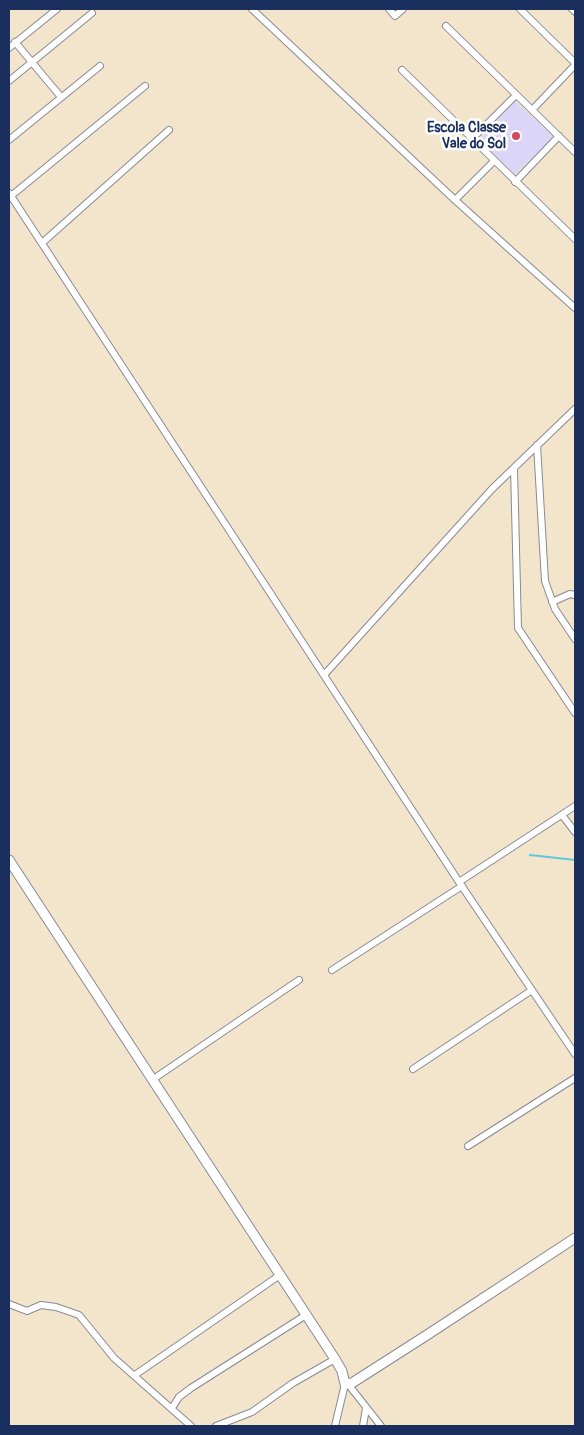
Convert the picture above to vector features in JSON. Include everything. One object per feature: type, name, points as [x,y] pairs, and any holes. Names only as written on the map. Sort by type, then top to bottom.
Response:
[{"type":"street","points":[[9,48],[57,9]]},
{"type":"street","points":[[252,9],[456,200],[575,308]]},
{"type":"street","points":[[389,9],[395,16],[403,9]]},
{"type":"street","points":[[520,9],[575,64],[532,110]]},
{"type":"street","points":[[572,9],[575,12]]},
{"type":"street","points":[[9,81],[92,13]]},
{"type":"street","points":[[446,26],[575,152]]},
{"type":"street","points":[[15,42],[61,98]]},
{"type":"street","points":[[9,140],[100,66]]},
{"type":"street","points":[[402,70],[575,239]]},
{"type":"street","points":[[145,86],[10,194],[460,884],[575,1054]]},
{"type":"street","points":[[472,139],[516,95]]},
{"type":"street","points":[[42,243],[170,130]]},
{"type":"street","points":[[515,182],[559,136]]},
{"type":"street","points":[[456,200],[494,161]]},
{"type":"street","points":[[324,675],[514,468],[575,408]]},
{"type":"street","points":[[537,446],[545,581],[552,602],[575,639]]},
{"type":"street","points":[[514,468],[518,628],[575,713]]},
{"type":"street","points":[[552,602],[570,594],[575,595]]},
{"type":"street","points":[[332,970],[575,806]]},
{"type":"street","points":[[562,815],[575,832]]},
{"type":"street","points":[[9,860],[306,1315],[342,1371],[347,1384],[382,1426]]},
{"type":"street","points":[[152,1080],[299,980]]},
{"type":"street","points":[[413,1069],[532,990]]},
{"type":"street","points":[[468,1146],[575,1078]]},
{"type":"street","points":[[335,1426],[347,1384],[575,1238]]},
{"type":"street","points":[[135,1375],[280,1275]]},
{"type":"street","points":[[9,1304],[27,1311],[41,1305],[72,1312],[86,1322],[114,1358],[191,1426]]},
{"type":"street","points":[[172,1408],[179,1397],[191,1388],[306,1315]]},
{"type":"street","points":[[216,1426],[252,1412],[293,1383],[334,1359]]},
{"type":"street","points":[[363,1426],[366,1408]]},
{"type":"shaded area","name":"Escola Classe Vale do Sol","points":[[515,101],[552,135],[552,139],[515,174],[479,140]]},
{"type":"waterway","points":[[530,855],[575,860]]},
{"type":"place","name":"Escola Classe Vale do Sol","points":[[516,136]]}]
